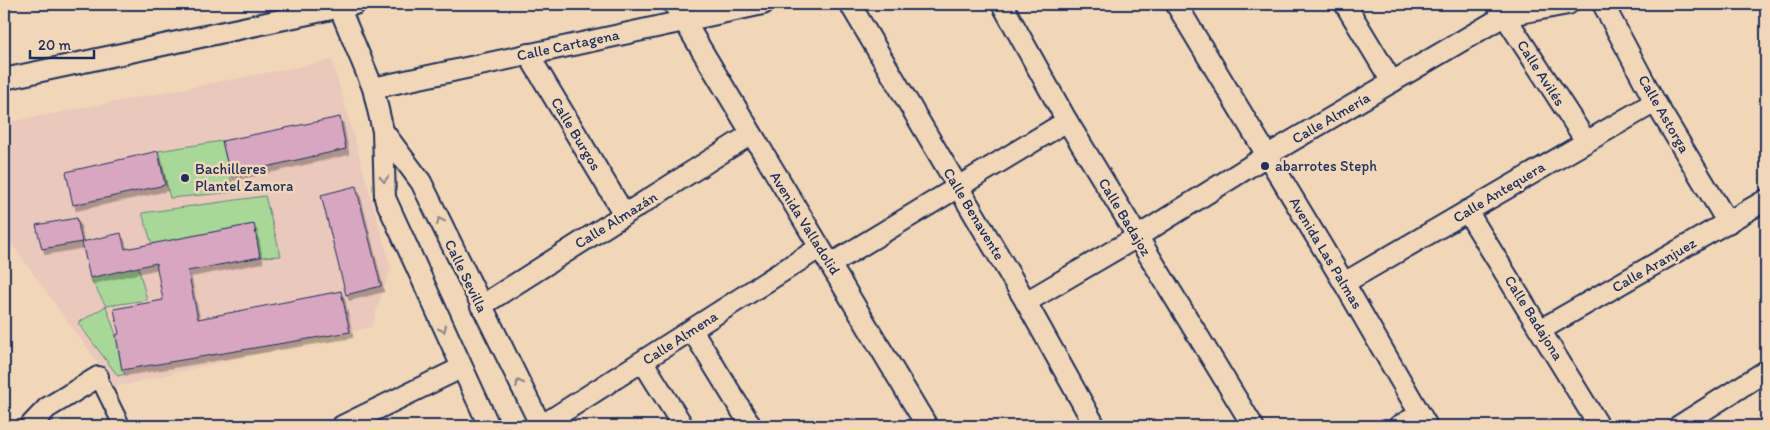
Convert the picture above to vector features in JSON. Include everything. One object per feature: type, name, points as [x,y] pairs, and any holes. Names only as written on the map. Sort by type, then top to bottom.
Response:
[{"type":"street","name":"Calle Cartagena","points":[[373,88],[528,54],[679,12],[763,4]]},
{"type":"street","name":"Calle Benavente","points":[[850,4],[1026,302],[1088,424]]},
{"type":"street","name":"Calle Badajoz","points":[[1002,4],[1067,121],[1253,426]]},
{"type":"street","name":"Avenida Las Palmas","points":[[1176,4],[1268,155],[1423,420]]},
{"type":"street","points":[[1345,4],[1392,82]]},
{"type":"street","name":"Calle Almería","points":[[1026,302],[1137,238],[1268,155],[1392,82],[1501,10],[1568,4]]},
{"type":"street","name":"Calle Astorga","points":[[1603,4],[1655,102],[1728,223]]},
{"type":"street","points":[[4,78],[344,5]]},
{"type":"street","name":"Calle Sevilla","points":[[344,5],[373,88],[383,131],[385,198],[489,426]]},
{"type":"street","name":"Calle Avilés","points":[[1501,10],[1586,141]]},
{"type":"street","name":"Avenida Valladolid","points":[[679,12],[927,426]]},
{"type":"street","name":"Calle Burgos","points":[[528,54],[624,214]]},
{"type":"street","name":"Calle Antequera","points":[[1344,283],[1655,102]]},
{"type":"street","points":[[831,264],[1067,121]]},
{"type":"street","name":"Calle Sevilla","points":[[383,131],[421,182],[541,426]]},
{"type":"street","name":"Calle Almazán","points":[[481,306],[751,134]]},
{"type":"street","name":"Calle Aranjuez","points":[[1542,329],[1766,200]]},
{"type":"street","name":"Calle Badajona","points":[[1468,211],[1542,329],[1599,426]]},
{"type":"street","name":"Calle Almena","points":[[541,426],[819,248]]},
{"type":"street","points":[[692,330],[750,426]]},
{"type":"street","points":[[643,362],[683,426]]},
{"type":"street","points":[[342,426],[461,368]]},
{"type":"street","points":[[1683,425],[1766,371]]},
{"type":"street","points":[[30,426],[47,408],[98,377],[122,426]]},
{"type":"street","points":[[1398,426],[1423,420]]},
{"type":"shaded area","name":"Bachilleres Plantel Zamora","points":[[332,60],[391,268],[371,327],[115,387],[4,233],[4,123]]},
{"type":"green space","points":[[222,141],[234,192],[170,198],[158,151]]},
{"type":"green space","points":[[265,196],[281,256],[260,257],[254,224],[152,244],[142,213]]},
{"type":"green space","points":[[138,266],[147,300],[106,306],[90,278]]},
{"type":"green space","points":[[106,306],[116,335],[122,370],[125,374],[118,376],[78,323]]},
{"type":"building","points":[[340,117],[346,149],[230,175],[222,141]]},
{"type":"building","points":[[158,151],[165,185],[73,205],[66,172]]},
{"type":"building","points":[[356,186],[381,286],[346,295],[321,195]]},
{"type":"building","points":[[77,218],[82,242],[42,249],[36,225]]},
{"type":"building","points":[[254,224],[260,257],[188,271],[198,319],[341,291],[350,332],[122,370],[116,335],[119,334],[114,309],[163,300],[156,263],[90,278],[82,242],[121,233],[125,249]]},
{"type":"place","name":"abarrotes Steph","points":[[1265,166]]},
{"type":"place","name":"Bachilleres Plantel Zamora","points":[[185,178]]}]
